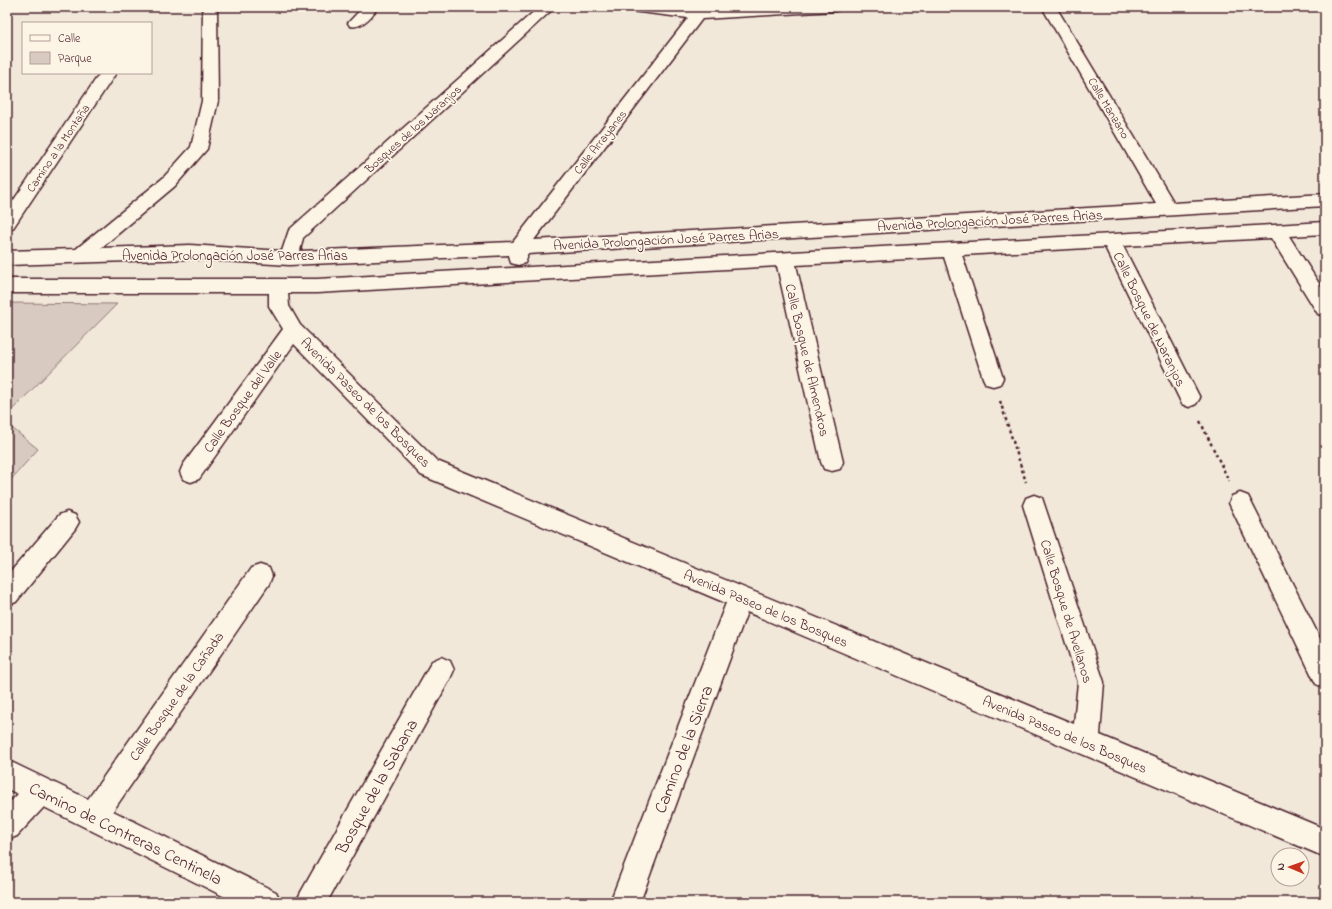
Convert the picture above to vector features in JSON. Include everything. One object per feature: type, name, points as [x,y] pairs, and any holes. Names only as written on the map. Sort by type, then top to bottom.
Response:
[{"type":"street","points":[[81,255],[169,182],[199,149],[210,101],[210,7]]},
{"type":"street","points":[[355,23],[371,7]]},
{"type":"street","name":"Bosques de los Naranjos","points":[[289,258],[295,235],[548,7]]},
{"type":"street","points":[[631,7],[697,11],[835,7]]},
{"type":"street","name":"Calle Manzano","points":[[1049,7],[1169,210]]},
{"type":"street","name":"Calle Arrayanes","points":[[518,248],[697,11]]},
{"type":"street","name":"Camino a la Montaña","points":[[7,224],[107,74]]},
{"type":"street","name":"Avenida Prolongación José Parres Arias","points":[[7,258],[190,252],[289,258],[518,248],[1325,200]]},
{"type":"street","name":"Avenida Prolongación José Parres Arias","points":[[7,286],[325,285],[1325,228]]},
{"type":"street","points":[[1276,231],[1325,309]]},
{"type":"street","name":"Calle Bosque de Naranjos","points":[[1111,240],[1189,398]]},
{"type":"street","points":[[518,248],[518,274]]},
{"type":"street","points":[[951,249],[992,378]]},
{"type":"street","name":"Calle Bosque de Almendros","points":[[785,259],[832,462]]},
{"type":"street","name":"Avenida Paseo de los Bosques","points":[[278,286],[279,306],[293,330],[429,468],[740,596],[1325,843]]},
{"type":"street","name":"Calle Bosque del Valle","points":[[191,472],[293,330]]},
{"type":"street","points":[[1240,503],[1325,675]]},
{"type":"street","name":"Calle Bosque de Avellanos","points":[[1034,505],[1091,682],[1086,743]]},
{"type":"street","points":[[7,594],[67,522]]},
{"type":"street","name":"Calle Bosque de la Cañada","points":[[93,816],[260,576]]},
{"type":"street","name":"Camino de la Sierra","points":[[626,902],[740,596]]},
{"type":"street","name":"Bosque de la Sabana","points":[[311,902],[441,670]]},
{"type":"street","name":"Camino de Contreras Centinela","points":[[7,774],[93,816],[249,898]]},
{"type":"street","points":[[7,826],[40,790]]},
{"type":"path","points":[[992,378],[1034,505]]},
{"type":"path","points":[[1189,398],[1240,503]]},
{"type":"green space","points":[[7,303],[117,304],[7,415]]},
{"type":"green space","points":[[7,424],[38,449],[7,484]]}]
